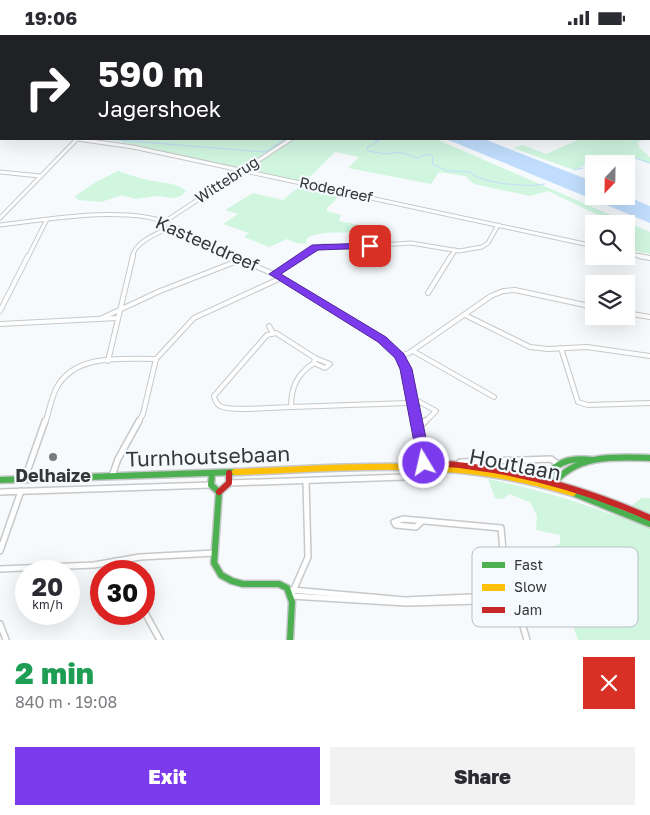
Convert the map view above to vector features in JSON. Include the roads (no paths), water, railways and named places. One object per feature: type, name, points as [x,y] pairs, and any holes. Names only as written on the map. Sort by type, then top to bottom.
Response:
[{"type":"main road","points":[[424,452],[442,464]]},
{"type":"main road","points":[[545,482],[549,469],[574,459],[650,458]]},
{"type":"main road","points":[[553,484],[564,469],[574,464],[593,460]]},
{"type":"main road","name":"Houtlaan","points":[[424,468],[428,465],[442,464],[499,470],[592,493],[650,518]]},
{"type":"main road","points":[[558,464],[564,469]]},
{"type":"main road","name":"Turnhoutsebaan","points":[[0,481],[112,476],[424,468]]},
{"type":"main road","name":"Houtlaan","points":[[424,468],[545,482]]},
{"type":"main road","points":[[229,473],[229,483],[220,492],[215,553],[217,573],[235,583],[282,585],[286,587],[291,593],[290,640]]},
{"type":"main road","points":[[212,474],[211,485],[220,492]]},
{"type":"main road","name":"Houtlaan","points":[[553,484],[650,525]]},
{"type":"street","points":[[0,218],[76,140]]},
{"type":"street","name":"Rodedreef","points":[[88,140],[110,142],[585,244]]},
{"type":"street","name":"Wittebrug","points":[[164,221],[288,140]]},
{"type":"street","points":[[0,172],[40,176]]},
{"type":"street","name":"Kasteeldreef","points":[[0,225],[134,216],[164,221],[240,260],[281,278],[382,339],[400,356],[406,369],[414,402],[424,452],[424,468]]},
{"type":"street","points":[[0,311],[46,221]]},
{"type":"street","points":[[274,274],[307,251],[322,246],[352,247],[411,243],[466,250],[486,245],[498,225]]},
{"type":"street","points":[[108,361],[134,250],[142,242],[173,226]]},
{"type":"street","points":[[428,293],[455,250]]},
{"type":"street","points":[[635,255],[650,258]]},
{"type":"street","points":[[100,319],[160,291],[240,260]]},
{"type":"street","points":[[112,476],[118,459],[143,413],[156,359],[194,319],[281,278]]},
{"type":"street","points":[[400,356],[413,351],[491,296],[509,290],[585,304]]},
{"type":"street","points":[[635,314],[650,317]]},
{"type":"street","points":[[465,315],[522,345],[537,348],[593,348],[650,356]]},
{"type":"street","points":[[0,324],[118,318]]},
{"type":"street","points":[[269,326],[274,333]]},
{"type":"street","points":[[291,407],[292,386],[296,377],[315,361],[280,334],[274,333],[267,335],[214,396],[217,404],[225,409],[291,407],[414,402],[418,401],[436,411],[418,428]]},
{"type":"street","points":[[561,348],[578,401],[588,405],[650,403]]},
{"type":"street","points":[[413,351],[494,397]]},
{"type":"street","points":[[25,479],[62,379],[75,368],[98,361],[156,359]]},
{"type":"street","points":[[460,462],[551,459],[558,464]]},
{"type":"street","name":"Turnhoutsebaan","points":[[229,483],[404,477]]},
{"type":"street","points":[[306,481],[308,557],[305,568],[291,593],[406,602],[472,599]]},
{"type":"street","name":"Turnhoutsebaan","points":[[0,492],[211,485]]},
{"type":"street","points":[[0,551],[21,491]]},
{"type":"street","points":[[421,522],[501,528],[503,547]]},
{"type":"street","points":[[124,560],[163,555],[215,553]]},
{"type":"street","points":[[0,569],[90,565]]},
{"type":"street","points":[[0,624],[6,640]]},
{"type":"street","points":[[152,625],[160,640]]},
{"type":"street","points":[[523,627],[527,640]]},
{"type":"water","points":[[448,140],[487,140],[585,178],[585,196]]},
{"type":"water","points":[[635,200],[650,206],[650,223],[635,217],[635,215],[606,205],[635,205]]},
{"type":"waterway","points":[[117,140],[264,152],[284,140]]},
{"type":"waterway","points":[[375,140],[379,141],[367,148],[368,151],[386,154],[399,152],[417,158],[427,154],[433,156],[432,164],[448,171],[470,172],[483,179],[504,184],[545,184]]},
{"type":"waterway","points":[[635,158],[650,163]]},
{"type":"waterway","points":[[574,170],[583,168]]},
{"type":"place","name":"Delhaize","points":[[53,457]]}]
